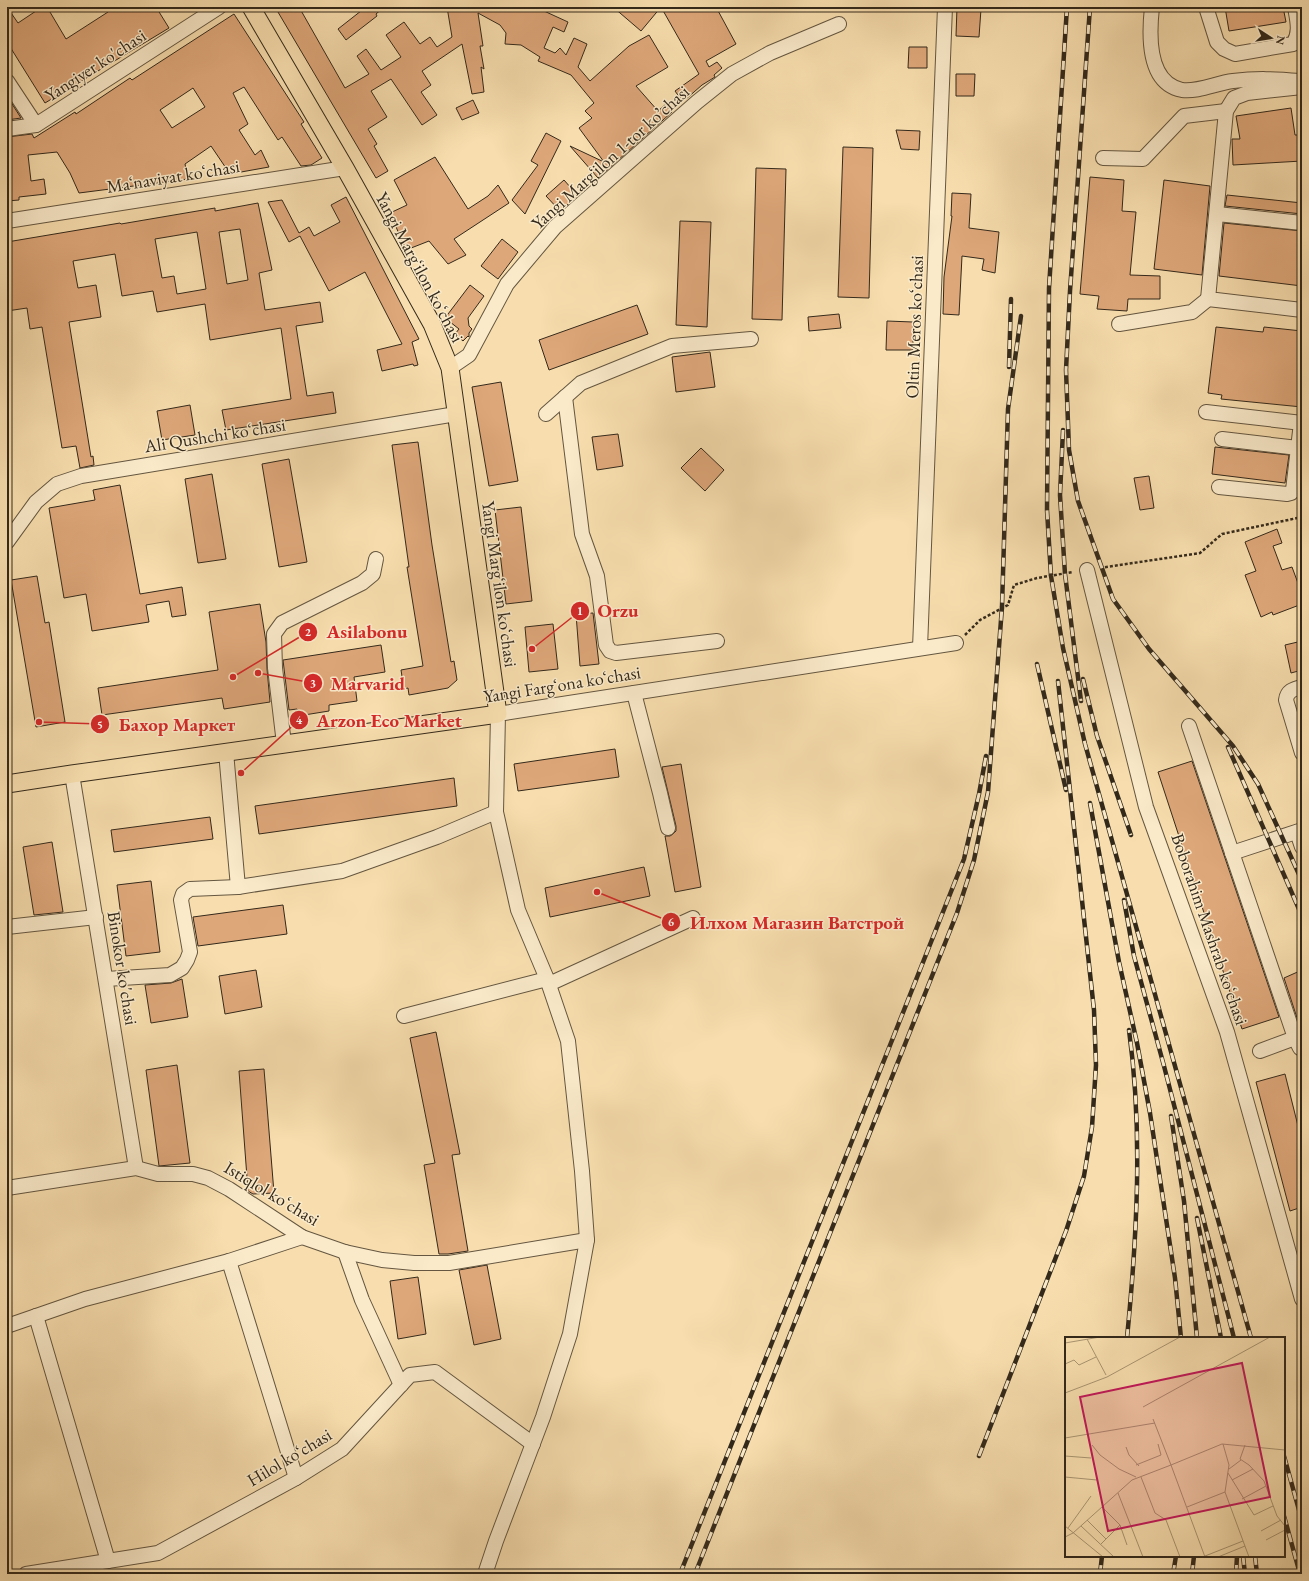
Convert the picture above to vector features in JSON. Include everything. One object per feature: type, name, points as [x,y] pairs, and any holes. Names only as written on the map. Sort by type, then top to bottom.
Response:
[{"type":"main road","name":"Yangi Margʻilon koʻchasi","points":[[251,7],[345,168],[432,324],[450,368],[498,714]]},
{"type":"main road","name":"Yangi Fargʻona koʻchasi","points":[[7,784],[498,714]]},
{"type":"street","name":"Yangiyer ko'chasi","points":[[7,81],[36,126],[219,7]]},
{"type":"street","name":"Oltin Meros koʻchasi","points":[[920,648],[946,7]]},
{"type":"street","points":[[1152,7],[1149,30],[1154,62],[1165,83],[1182,90],[1202,88],[1231,81],[1267,78],[1302,81]]},
{"type":"street","points":[[1206,7],[1217,42],[1224,49],[1234,54],[1293,44],[1298,37],[1295,7]]},
{"type":"street","name":"Yangi Margʻilon 1-tor koʼchasi","points":[[450,368],[468,355],[507,284],[561,222],[697,102],[732,74],[770,53],[839,24]]},
{"type":"street","points":[[1119,324],[1192,312],[1208,299],[1226,111],[1234,98],[1246,92],[1302,87]]},
{"type":"street","points":[[1104,158],[1143,159],[1184,116],[1226,111]]},
{"type":"street","points":[[7,130],[36,126]]},
{"type":"street","name":"Maʻnaviyat koʻchasi","points":[[7,221],[345,168]]},
{"type":"street","points":[[1217,214],[1302,223]]},
{"type":"street","points":[[1208,299],[1302,310]]},
{"type":"street","points":[[546,414],[580,383],[672,346],[751,339]]},
{"type":"street","points":[[565,397],[582,534],[597,576],[606,645],[610,651],[616,653],[717,641]]},
{"type":"street","points":[[1206,412],[1302,423],[1293,490],[1291,493],[1287,494],[1219,487]]},
{"type":"street","name":"Ali Qushchi koʻchasi","points":[[7,542],[36,502],[57,484],[81,476],[456,414]]},
{"type":"street","points":[[1222,439],[1298,448]]},
{"type":"street","points":[[284,744],[275,668],[274,634],[282,623],[362,583],[373,574],[376,560]]},
{"type":"street","name":"Boborahim Mashrab koʻchasi","points":[[1087,570],[1146,807],[1227,1032],[1302,1299]]},
{"type":"street","name":"Yangi Fargʻona koʻchasi","points":[[498,714],[956,643]]},
{"type":"street","points":[[1302,687],[1291,690],[1287,695],[1286,700],[1302,753]]},
{"type":"street","points":[[634,693],[668,828]]},
{"type":"street","points":[[485,1574],[543,1417],[570,1334],[587,1240],[582,1171],[568,1041],[548,981],[518,910],[496,812],[498,714]]},
{"type":"street","points":[[1189,726],[1232,853],[1300,1041],[1260,1051]]},
{"type":"street","points":[[226,752],[238,887]]},
{"type":"street","name":"Binokor ko'chasi","points":[[72,774],[136,1168]]},
{"type":"street","points":[[106,979],[170,975],[182,968],[190,952],[181,900],[183,894],[190,890],[238,887],[342,871],[437,837],[496,812]]},
{"type":"street","points":[[1232,853],[1299,831],[1302,846]]},
{"type":"street","points":[[7,927],[96,917]]},
{"type":"street","points":[[404,1016],[548,981],[693,918]]},
{"type":"street","name":"Istiqlol koʻchasi","points":[[7,1188],[136,1168],[158,1174],[192,1174],[208,1178],[229,1189],[302,1237],[345,1252],[390,1261],[449,1263],[587,1240]]},
{"type":"street","points":[[7,1326],[85,1298],[229,1261],[302,1237]]},
{"type":"street","points":[[345,1252],[362,1300],[401,1384]]},
{"type":"street","points":[[229,1261],[296,1478]]},
{"type":"street","points":[[36,1316],[108,1561]]},
{"type":"street","name":"Hilol koʻchasi","points":[[26,1574],[158,1553],[296,1478],[342,1449],[410,1375],[434,1372],[533,1444]]},
{"type":"path","points":[[956,643],[980,620],[1008,605],[1014,585],[1037,578],[1200,552],[1222,534],[1302,517]]},
{"type":"building","points":[[7,7],[18,23],[36,11],[33,7],[47,7],[66,39],[108,12],[104,7],[156,7],[169,28],[45,103],[7,42]]},
{"type":"building","points":[[275,7],[299,7],[345,88],[369,74],[357,56],[366,49],[381,70],[401,57],[386,35],[404,22],[420,44],[430,37],[437,47],[452,37],[447,7],[545,7],[544,11],[568,22],[564,32],[553,27],[544,48],[555,53],[560,48],[566,55],[574,38],[587,44],[578,67],[590,81],[629,46],[649,35],[668,67],[636,86],[658,111],[666,104],[672,112],[598,178],[570,146],[604,162],[579,128],[592,118],[585,111],[594,103],[571,75],[538,61],[540,57],[521,45],[505,44],[506,33],[500,25],[478,13],[483,46],[480,46],[484,69],[481,67],[484,92],[472,94],[462,44],[422,71],[431,85],[421,92],[437,115],[422,125],[391,79],[371,91],[387,117],[368,129],[377,144],[374,146],[388,171],[376,178]]},
{"type":"building","points":[[366,7],[384,7],[376,14],[377,16],[346,40],[338,29]]},
{"type":"building","points":[[613,7],[661,7],[641,31]]},
{"type":"building","points":[[661,7],[716,7],[736,44],[706,61],[709,67],[717,62],[722,68],[714,75],[715,77],[702,85],[686,99],[683,96],[680,98],[675,91],[699,74]]},
{"type":"building","points":[[957,7],[975,7],[975,9],[981,9],[979,37],[956,36]]},
{"type":"building","points":[[1225,7],[1283,7],[1286,22],[1229,31]]},
{"type":"building","points":[[234,14],[304,122],[301,124],[322,158],[311,165],[301,166],[282,137],[278,140],[244,87],[233,93],[248,124],[239,130],[255,155],[261,150],[269,167],[230,174],[211,146],[185,164],[188,179],[79,193],[70,173],[57,152],[28,155],[31,181],[44,179],[46,194],[19,197],[19,200],[7,201],[7,137],[32,134],[34,138],[75,112],[76,114],[130,78],[132,80]],"holes":[[[193,88],[205,107],[172,128],[160,110]]]},
{"type":"building","points":[[909,47],[927,47],[927,68],[908,68]]},
{"type":"building","points":[[956,74],[975,74],[974,96],[956,96]]},
{"type":"building","points":[[7,96],[21,118],[7,120]]},
{"type":"building","points":[[473,100],[479,113],[462,120],[456,108]]},
{"type":"building","points":[[1291,108],[1295,135],[1302,135],[1302,161],[1233,165],[1232,139],[1240,139],[1236,116]]},
{"type":"building","points":[[896,130],[920,131],[919,150],[901,149]]},
{"type":"building","points":[[546,133],[561,141],[525,214],[512,200],[538,165],[531,161]]},
{"type":"building","points":[[843,147],[873,148],[869,298],[838,297]]},
{"type":"building","points":[[435,157],[468,209],[488,196],[498,185],[509,203],[454,239],[466,255],[448,264],[429,241],[406,250],[390,213],[407,205],[394,180]]},
{"type":"building","points":[[756,168],[786,169],[782,320],[752,319]]},
{"type":"building","points":[[1090,177],[1124,180],[1122,211],[1136,212],[1130,275],[1160,276],[1160,299],[1128,299],[1127,311],[1097,309],[1099,296],[1080,294]]},
{"type":"building","points":[[564,180],[578,196],[560,211],[546,196]]},
{"type":"building","points":[[1164,180],[1210,186],[1202,275],[1154,269]]},
{"type":"building","points":[[952,193],[971,194],[969,228],[999,232],[995,273],[982,270],[984,259],[962,256],[959,315],[943,314],[944,277],[952,216]]},
{"type":"building","points":[[1227,195],[1302,203],[1302,214],[1225,206]]},
{"type":"building","points":[[346,197],[419,339],[412,342],[418,365],[414,366],[413,364],[382,371],[377,350],[402,344],[365,272],[329,291],[300,236],[289,242],[268,202],[282,200],[299,233],[309,227],[314,236],[340,222],[331,205]]},
{"type":"building","points":[[258,203],[272,270],[259,273],[265,310],[320,302],[323,322],[296,326],[307,396],[333,392],[336,413],[226,430],[222,410],[291,399],[281,328],[210,340],[205,304],[157,312],[153,291],[122,296],[115,254],[73,261],[78,288],[96,285],[101,317],[69,322],[91,457],[93,456],[94,465],[80,468],[76,446],[62,448],[42,327],[30,329],[27,308],[7,311],[7,242],[215,208],[215,211]],"holes":[[[240,229],[248,280],[227,284],[219,232]],[[197,232],[206,289],[177,294],[174,276],[162,278],[155,239]]]},
{"type":"building","points":[[680,221],[711,222],[707,327],[676,325]]},
{"type":"building","points":[[1224,223],[1302,231],[1302,286],[1219,276]]},
{"type":"building","points":[[502,239],[518,252],[498,279],[481,266]]},
{"type":"building","points":[[470,285],[484,296],[468,318],[469,326],[472,329],[469,333],[469,337],[468,336],[463,341],[455,334],[459,329],[445,318]]},
{"type":"building","points":[[637,305],[648,334],[549,370],[539,340]]},
{"type":"building","points":[[839,314],[841,328],[809,331],[808,317]]},
{"type":"building","points":[[887,321],[913,322],[913,350],[886,350]]},
{"type":"building","points":[[1216,327],[1263,332],[1264,327],[1302,331],[1302,407],[1221,399],[1222,395],[1208,393]]},
{"type":"building","points":[[710,352],[715,387],[676,392],[672,357]]},
{"type":"building","points":[[501,382],[518,481],[489,486],[472,387]]},
{"type":"building","points":[[190,405],[195,435],[162,440],[157,411]]},
{"type":"building","points":[[618,434],[623,466],[597,470],[592,437]]},
{"type":"building","points":[[418,442],[432,545],[451,662],[454,661],[457,680],[448,688],[409,695],[408,688],[404,689],[401,670],[423,666],[407,567],[409,567],[392,445]]},
{"type":"building","points":[[1215,447],[1289,455],[1285,483],[1212,474]]},
{"type":"building","points":[[701,448],[724,470],[705,491],[681,468]]},
{"type":"building","points":[[289,459],[307,562],[279,567],[262,464]]},
{"type":"building","points":[[212,474],[226,559],[198,563],[185,479]]},
{"type":"building","points":[[1149,476],[1154,508],[1140,510],[1134,478]]},
{"type":"building","points":[[120,485],[140,594],[182,587],[186,615],[172,617],[169,601],[146,605],[149,622],[92,631],[86,594],[64,598],[49,508],[95,500],[93,490]]},
{"type":"building","points":[[521,507],[532,601],[506,604],[495,510]]},
{"type":"building","points":[[1277,529],[1282,543],[1273,546],[1282,570],[1292,567],[1302,594],[1302,604],[1273,615],[1272,612],[1261,617],[1245,575],[1256,571],[1245,542]]},
{"type":"building","points":[[37,576],[45,623],[49,622],[65,722],[36,727],[11,580]]},
{"type":"building","points":[[260,604],[266,642],[270,702],[224,709],[222,698],[102,715],[98,688],[218,670],[209,612]]},
{"type":"building","points":[[593,613],[599,664],[580,666],[576,614]]},
{"type":"building","points":[[553,624],[558,669],[529,672],[525,627]]},
{"type":"building","points":[[1302,641],[1302,670],[1291,673],[1285,645]]},
{"type":"building","points":[[381,645],[385,672],[354,677],[357,701],[329,705],[329,711],[298,716],[297,709],[289,710],[283,660]]},
{"type":"building","points":[[615,749],[619,777],[518,791],[514,764]]},
{"type":"building","points":[[1192,761],[1279,1017],[1242,1029],[1158,772]]},
{"type":"building","points":[[681,764],[701,887],[675,892],[665,836],[670,836],[673,834],[676,831],[676,826],[662,767]]},
{"type":"building","points":[[454,778],[457,806],[259,834],[255,806]]},
{"type":"building","points":[[210,817],[213,839],[114,852],[111,830]]},
{"type":"building","points":[[52,842],[63,912],[34,915],[23,847]]},
{"type":"building","points":[[644,867],[650,896],[550,917],[545,888]]},
{"type":"building","points":[[151,881],[160,952],[126,956],[117,885]]},
{"type":"building","points":[[283,905],[287,934],[198,946],[193,917]]},
{"type":"building","points":[[256,970],[262,1007],[225,1014],[219,976]]},
{"type":"building","points":[[1302,970],[1302,1027],[1300,1027],[1284,978]]},
{"type":"building","points":[[182,979],[188,1017],[151,1023],[145,985],[171,983]]},
{"type":"building","points":[[436,1032],[460,1154],[452,1155],[468,1251],[448,1254],[439,1254],[424,1165],[435,1163],[410,1038]]},
{"type":"building","points":[[177,1065],[190,1163],[159,1166],[146,1070]]},
{"type":"building","points":[[264,1069],[274,1193],[253,1194],[248,1191],[239,1071]]},
{"type":"building","points":[[1285,1074],[1302,1142],[1302,1207],[1290,1211],[1256,1082]]},
{"type":"building","points":[[487,1265],[501,1339],[474,1345],[459,1270]]},
{"type":"building","points":[[418,1277],[426,1334],[398,1339],[390,1281]]},
{"type":"railway","points":[[1067,7],[1049,288],[1047,510],[1051,576],[1063,648],[1085,744],[1251,1337]]},
{"type":"railway","points":[[1090,7],[1070,291],[1066,370],[1069,450],[1078,501],[1113,599],[1149,649],[1233,746],[1258,784],[1302,881]]},
{"type":"railway","points":[[1009,367],[1011,299]]},
{"type":"railway","points":[[695,1574],[957,913],[974,860],[988,792],[1002,607],[1008,409],[1021,316]]},
{"type":"railway","points":[[1063,430],[1060,495],[1065,574],[1081,701]]},
{"type":"railway","points":[[1037,664],[1066,790]]},
{"type":"railway","points":[[1083,679],[1097,736],[1131,835]]},
{"type":"railway","points":[[979,1456],[1066,1231],[1084,1176],[1092,1127],[1096,1065],[1094,1010],[1058,681]]},
{"type":"railway","points":[[1228,747],[1302,916]]},
{"type":"railway","points":[[680,1574],[964,859],[986,756]]},
{"type":"railway","points":[[1090,803],[1119,962],[1137,1043],[1150,1113],[1175,1278],[1181,1337]]},
{"type":"railway","points":[[1124,900],[1134,956],[1234,1337]]},
{"type":"railway","points":[[1127,1337],[1134,1261],[1137,1184],[1136,1107],[1129,1030]]},
{"type":"railway","points":[[1171,1116],[1184,1201],[1197,1337]]},
{"type":"railway","points":[[1197,1218],[1221,1337]]},
{"type":"railway","points":[[1285,1460],[1302,1521]]},
{"type":"railway","points":[[1285,1520],[1300,1574]]},
{"type":"railway","points":[[1100,1574],[1102,1557]]},
{"type":"railway","points":[[1173,1574],[1176,1557]]},
{"type":"railway","points":[[1192,1574],[1194,1557]]},
{"type":"railway","points":[[1236,1574],[1237,1557]]},
{"type":"railway","points":[[1243,1557],[1245,1574]]},
{"type":"railway","points":[[1255,1557],[1257,1574]]},
{"type":"place","name":"Orzu","points":[[532,649]]},
{"type":"place","name":"Marvarid","points":[[258,673]]},
{"type":"place","name":"Asilabonu","points":[[233,677]]},
{"type":"place","name":"Бахор Маркет","points":[[39,722]]},
{"type":"place","name":"Arzon Eco Market","points":[[241,773]]},
{"type":"place","name":"Илхом Магазин Ватстрой","points":[[597,892]]}]
